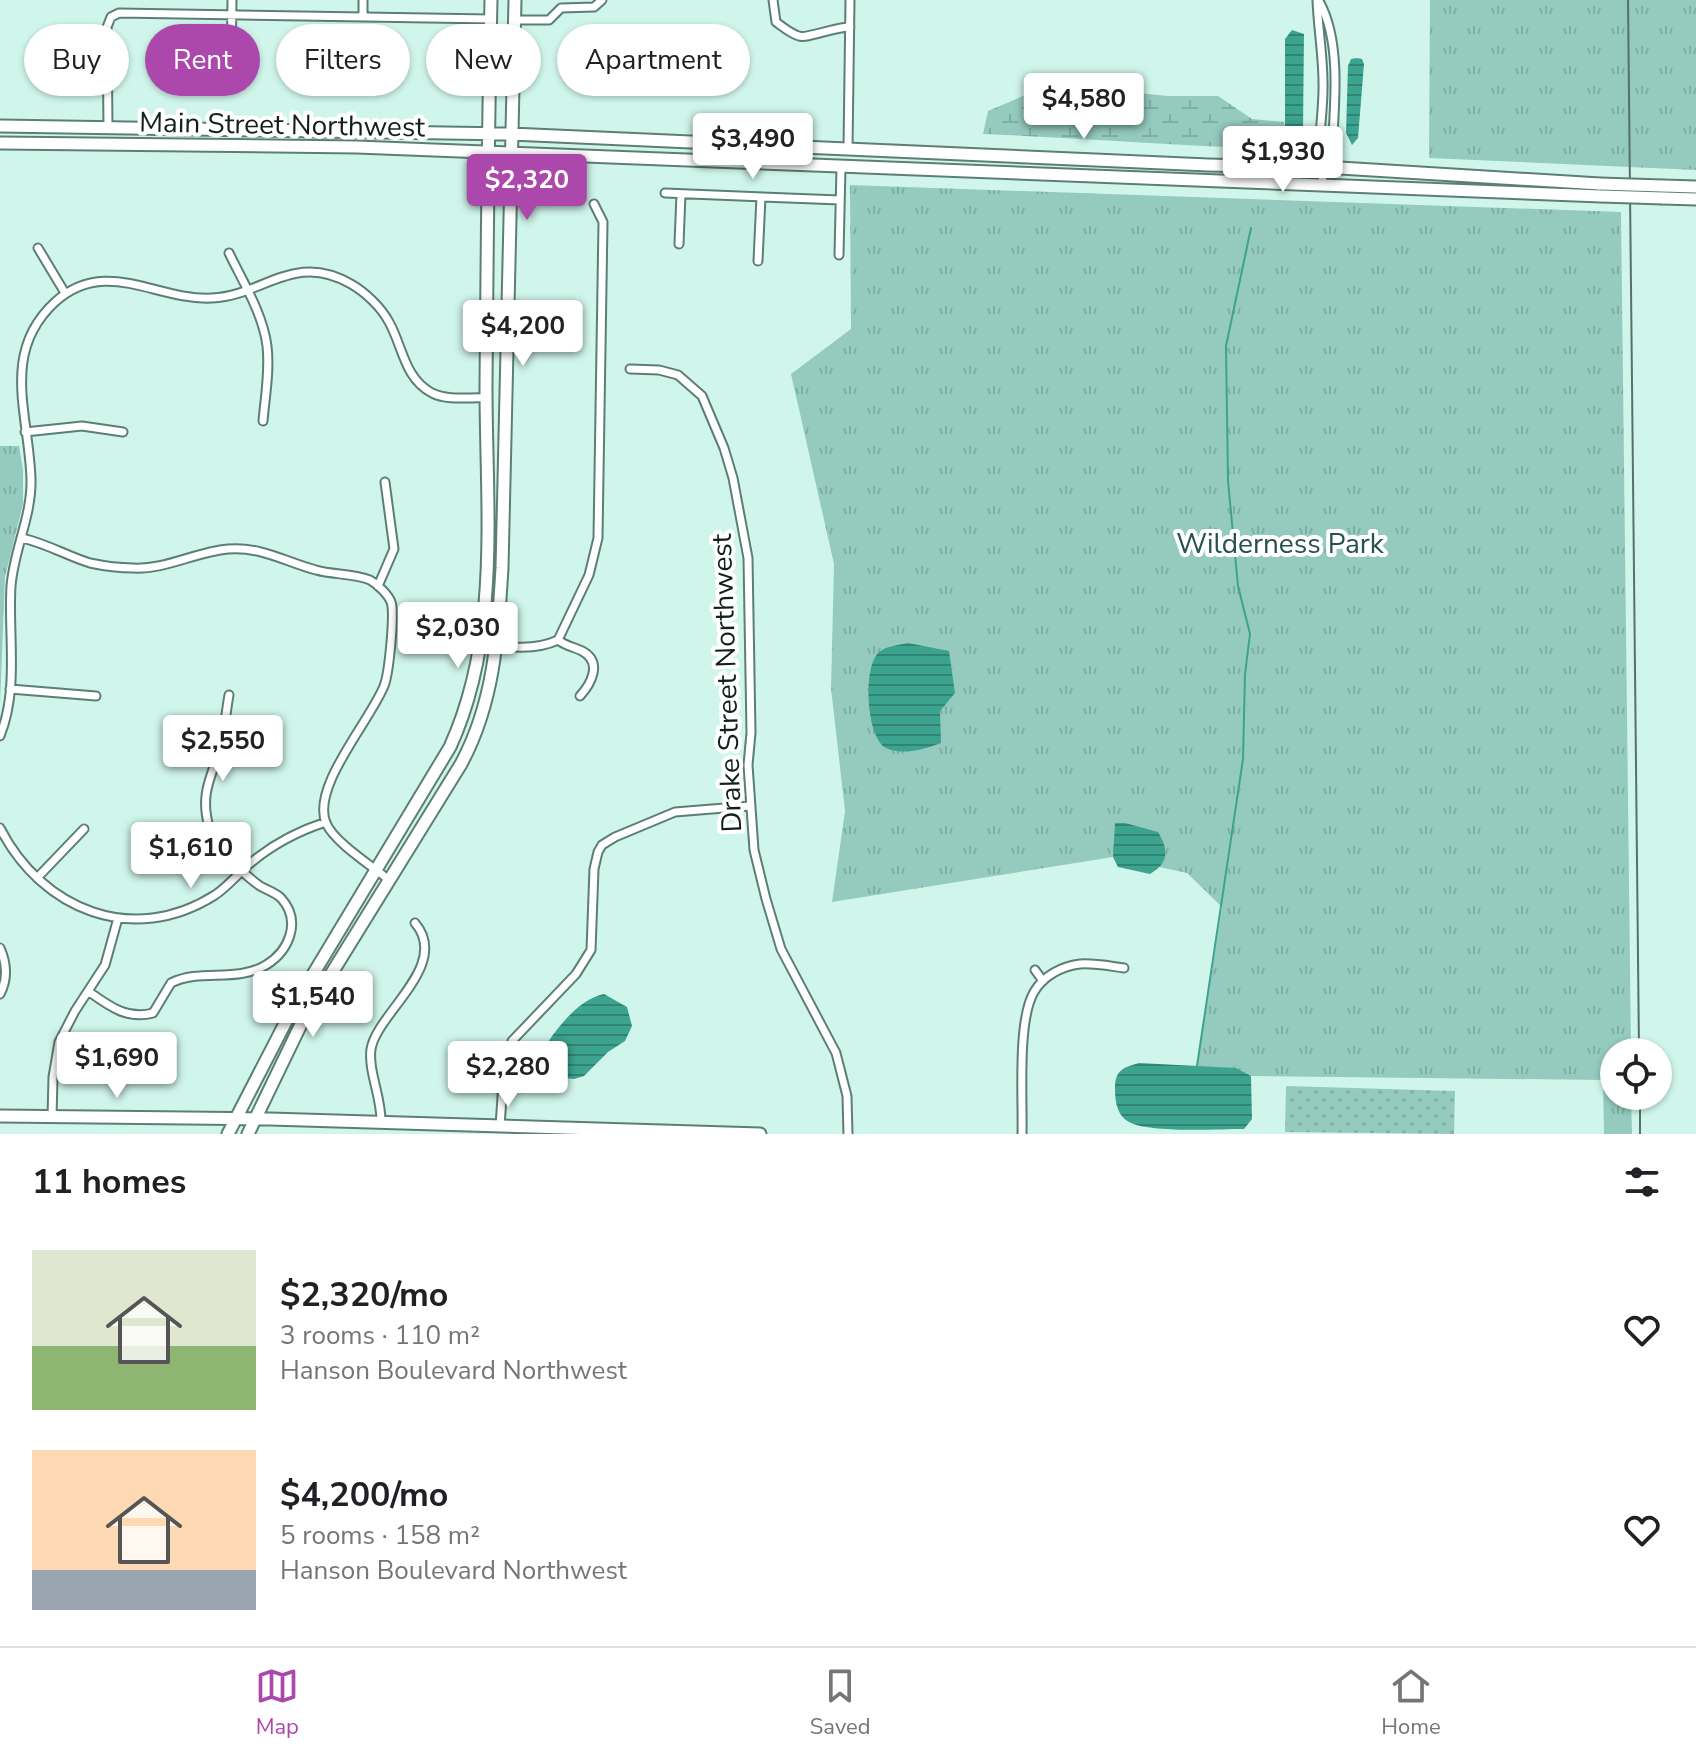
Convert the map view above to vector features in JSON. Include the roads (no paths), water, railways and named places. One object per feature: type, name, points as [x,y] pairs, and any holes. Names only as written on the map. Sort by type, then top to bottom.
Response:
[{"type":"main road","points":[[228,1134],[294,1006],[450,747],[467,705],[481,641],[486,534],[491,0]]},
{"type":"main road","points":[[248,1134],[304,1018],[473,741],[488,697],[502,568],[515,0]]},
{"type":"main road","name":"Main Street Northwest","points":[[0,126],[511,134],[1324,173],[1663,192],[1696,199]]},
{"type":"main road","name":"Main Street Northwest","points":[[0,143],[357,147],[1234,180],[1324,173],[1601,190]]},
{"type":"main road","name":"Main Street Northwest","points":[[1663,192],[1696,187]]},
{"type":"main road","points":[[0,1116],[255,1119],[760,1134]]},
{"type":"street","points":[[232,0],[232,24]]},
{"type":"street","points":[[363,0],[363,17]]},
{"type":"street","points":[[514,20],[549,20],[561,8],[594,7],[602,0]]},
{"type":"street","points":[[773,0],[776,22],[800,37],[811,37],[837,27],[850,27]]},
{"type":"street","points":[[848,149],[850,0]]},
{"type":"street","points":[[1318,0],[1331,41],[1333,61],[1324,173]]},
{"type":"street","points":[[1318,0],[1323,50],[1324,173]]},
{"type":"street","points":[[108,127],[107,27],[111,17],[119,13],[491,19]]},
{"type":"street","points":[[839,255],[841,167]]},
{"type":"street","points":[[665,193],[840,200]]},
{"type":"street","points":[[679,244],[681,194]]},
{"type":"street","points":[[758,261],[761,197]]},
{"type":"street","points":[[481,641],[531,647],[558,640],[596,554],[603,222],[594,204]]},
{"type":"street","points":[[38,248],[65,293]]},
{"type":"street","points":[[229,253],[258,314],[267,345],[263,421]]},
{"type":"street","points":[[0,736],[9,707],[11,586],[31,479],[20,383],[22,351],[45,311],[65,293],[85,284],[112,281],[189,298],[213,298],[247,290],[291,273],[321,273],[350,283],[376,305],[388,319],[406,366],[418,382],[434,394],[486,398]]},
{"type":"street","name":"Drake Street Northwest","points":[[630,369],[659,370],[678,375],[702,396],[733,478],[748,558],[751,636],[749,806],[754,850],[781,949],[829,1038],[841,1069],[848,1107],[848,1134]]},
{"type":"street","points":[[25,432],[82,426],[123,432]]},
{"type":"street","points":[[378,586],[394,549],[385,482]]},
{"type":"street","points":[[22,538],[46,544],[89,562],[137,569],[163,565],[205,552],[231,548],[255,550],[315,570],[365,579],[378,586],[391,602],[386,683],[371,714],[331,777],[325,799],[326,822],[350,850],[389,880]]},
{"type":"street","points":[[558,640],[567,647],[588,654],[592,661],[593,678],[580,696]]},
{"type":"street","points":[[10,689],[96,696]]},
{"type":"street","points":[[88,991],[113,1010],[143,1016],[153,1013],[171,983],[182,977],[234,976],[251,972],[279,955],[287,943],[292,922],[280,897],[259,885],[218,846],[209,827],[204,794],[221,744],[229,695]]},
{"type":"street","points":[[500,1126],[504,1069],[512,1041],[576,974],[591,950],[594,869],[602,845],[675,812],[749,806]]},
{"type":"street","points":[[0,828],[9,846],[37,878],[76,907],[118,918],[154,918],[189,909],[231,883],[243,869],[283,839],[326,822]]},
{"type":"street","points":[[37,878],[84,829]]},
{"type":"street","points":[[52,1118],[53,1077],[59,1042],[105,965],[118,918]]},
{"type":"street","points":[[381,1123],[372,1046],[379,1028],[410,988],[420,963],[425,939],[415,923]]},
{"type":"street","points":[[0,948],[6,976],[0,994]]},
{"type":"street","points":[[1022,1134],[1026,1013],[1034,992],[1053,973],[1080,964],[1124,968]]},
{"type":"street","points":[[1035,970],[1043,981]]},
{"type":"waterway","points":[[1197,1066],[1243,759],[1245,674],[1250,634],[1238,586],[1228,481],[1226,346],[1251,228]]},
{"type":"railway","points":[[1628,0],[1639,1038]]},
{"type":"railway","points":[[1640,1110],[1640,1134]]},
{"type":"park label","name":"Wilderness Park","points":[[1280,543]]}]
